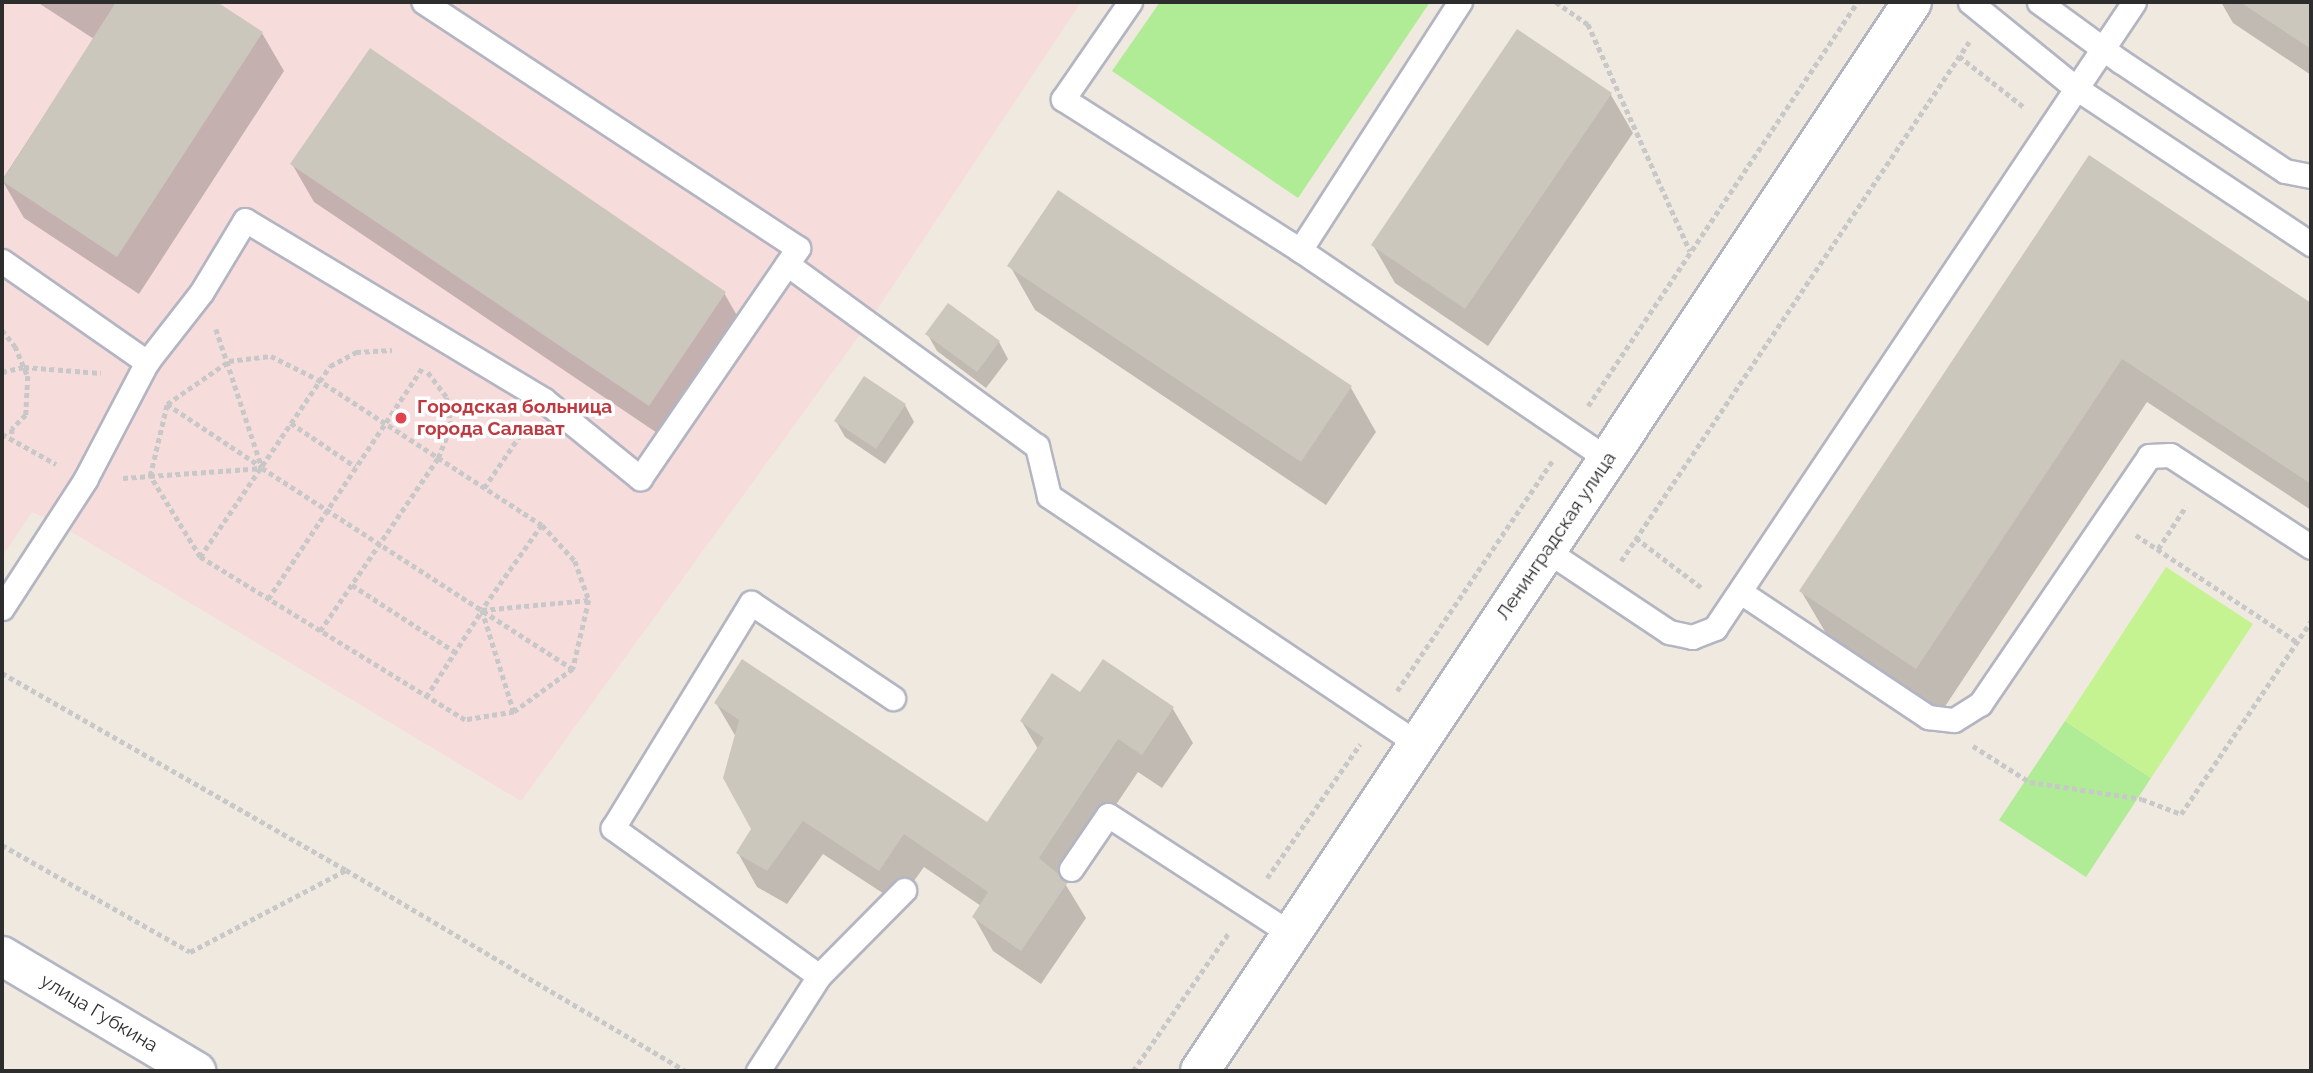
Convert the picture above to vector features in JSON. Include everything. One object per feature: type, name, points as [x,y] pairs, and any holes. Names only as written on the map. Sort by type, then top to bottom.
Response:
[{"type":"street","name":"Ленинградская улица","points":[[1200,1071],[1912,2]]},
{"type":"street","name":"улица Губкина","points":[[2,956],[196,1071]]},
{"type":"lane","points":[[2,608],[85,480],[144,369],[201,293],[245,220],[544,400],[639,478],[798,248],[423,2]]},
{"type":"lane","points":[[1130,2],[1063,99],[1300,250],[1607,459]]},
{"type":"lane","points":[[1300,250],[1460,2]]},
{"type":"lane","points":[[2039,2],[2103,49],[2286,171],[2311,176]]},
{"type":"lane","points":[[1546,550],[1680,636],[1692,637],[1716,628],[1736,602],[2134,2]]},
{"type":"lane","points":[[1978,8],[2076,88],[2311,244]]},
{"type":"lane","points":[[2,261],[144,369]]},
{"type":"lane","points":[[787,264],[1037,446],[1049,496],[1418,744]]},
{"type":"lane","points":[[1736,602],[1928,717],[1954,720],[1980,704],[2106,515],[2149,456],[2170,455],[2311,547]]},
{"type":"lane","points":[[819,976],[613,828],[751,603],[892,698]]},
{"type":"lane","points":[[1071,869],[1108,816],[1291,934]]},
{"type":"lane","points":[[758,1071],[819,976],[904,890]]},
{"type":"path","points":[[1556,2],[1588,24],[1690,251]]},
{"type":"path","points":[[1133,1071],[1379,718],[1857,2]]},
{"type":"path","points":[[1603,587],[1959,56],[1978,8]]},
{"type":"path","points":[[1959,56],[2050,128]]},
{"type":"path","points":[[201,293],[229,360],[262,468]]},
{"type":"path","points":[[2,330],[28,376],[26,415],[12,429],[12,440]]},
{"type":"path","points":[[200,556],[262,468],[317,379],[330,366],[356,352],[396,350],[405,355]]},
{"type":"path","points":[[271,356],[317,379],[542,526],[575,561],[589,600],[573,669],[514,712],[465,720],[200,556],[150,476],[167,404],[229,360],[271,356]]},
{"type":"path","points":[[320,631],[438,458],[451,426],[446,397],[423,366],[414,360]]},
{"type":"path","points":[[268,599],[329,511],[383,422],[423,366]]},
{"type":"path","points":[[2,372],[24,367],[144,369]]},
{"type":"path","points":[[484,488],[544,400]]},
{"type":"path","points":[[167,404],[573,669]]},
{"type":"path","points":[[291,423],[356,467]]},
{"type":"path","points":[[2,434],[85,480]]},
{"type":"path","points":[[150,476],[262,468]]},
{"type":"path","points":[[2158,550],[2206,477]]},
{"type":"path","points":[[2106,515],[2297,642]]},
{"type":"path","points":[[426,696],[482,610],[542,526]]},
{"type":"path","points":[[1636,538],[1736,602]]},
{"type":"path","points":[[352,585],[455,652]]},
{"type":"path","points":[[482,610],[589,600]]},
{"type":"path","points":[[482,610],[514,712]]},
{"type":"path","points":[[1954,720],[1968,743],[2029,782],[2142,799],[2177,815],[2186,809],[2311,621]]},
{"type":"path","points":[[2,673],[346,870],[686,1071]]},
{"type":"path","points":[[2,845],[190,952],[346,870]]},
{"type":"shaded area","name":"Городская больница города Салават","points":[[2,2],[1081,2],[867,325],[521,801],[58,524],[32,512],[2,557]]},
{"type":"green space","points":[[1160,2],[1430,2],[1298,198],[1112,71]]},
{"type":"green space","points":[[2166,567],[2253,624],[2151,778],[2065,721]]},
{"type":"green space","points":[[2065,721],[2151,778],[2086,877],[1999,820]]},
{"type":"building","points":[[116,2],[217,2],[263,32],[117,257],[2,181]]},
{"type":"building","points":[[2240,2],[2311,2],[2311,49]]},
{"type":"building","points":[[1517,29],[1612,93],[1465,309],[1371,245]]},
{"type":"building","points":[[370,48],[726,292],[649,406],[290,164]]},
{"type":"building","points":[[2089,155],[2311,303],[2311,484],[2122,359],[1916,669],[1799,591]]},
{"type":"building","points":[[1058,190],[1352,386],[1301,462],[1007,266]]},
{"type":"building","points":[[948,303],[1000,341],[977,372],[925,334]]},
{"type":"building","points":[[864,376],[906,404],[876,449],[834,421]]},
{"type":"building","points":[[742,659],[987,822],[1044,738],[1020,721],[1052,673],[1080,692],[1103,659],[1174,707],[1142,755],[1118,739],[1039,858],[1068,882],[1021,951],[972,917],[988,892],[904,834],[879,871],[803,821],[767,871],[736,853],[751,829],[723,778],[739,720],[714,703]]},
{"type":"place","name":"Городская больница города Салават","points":[[401,418]]}]
